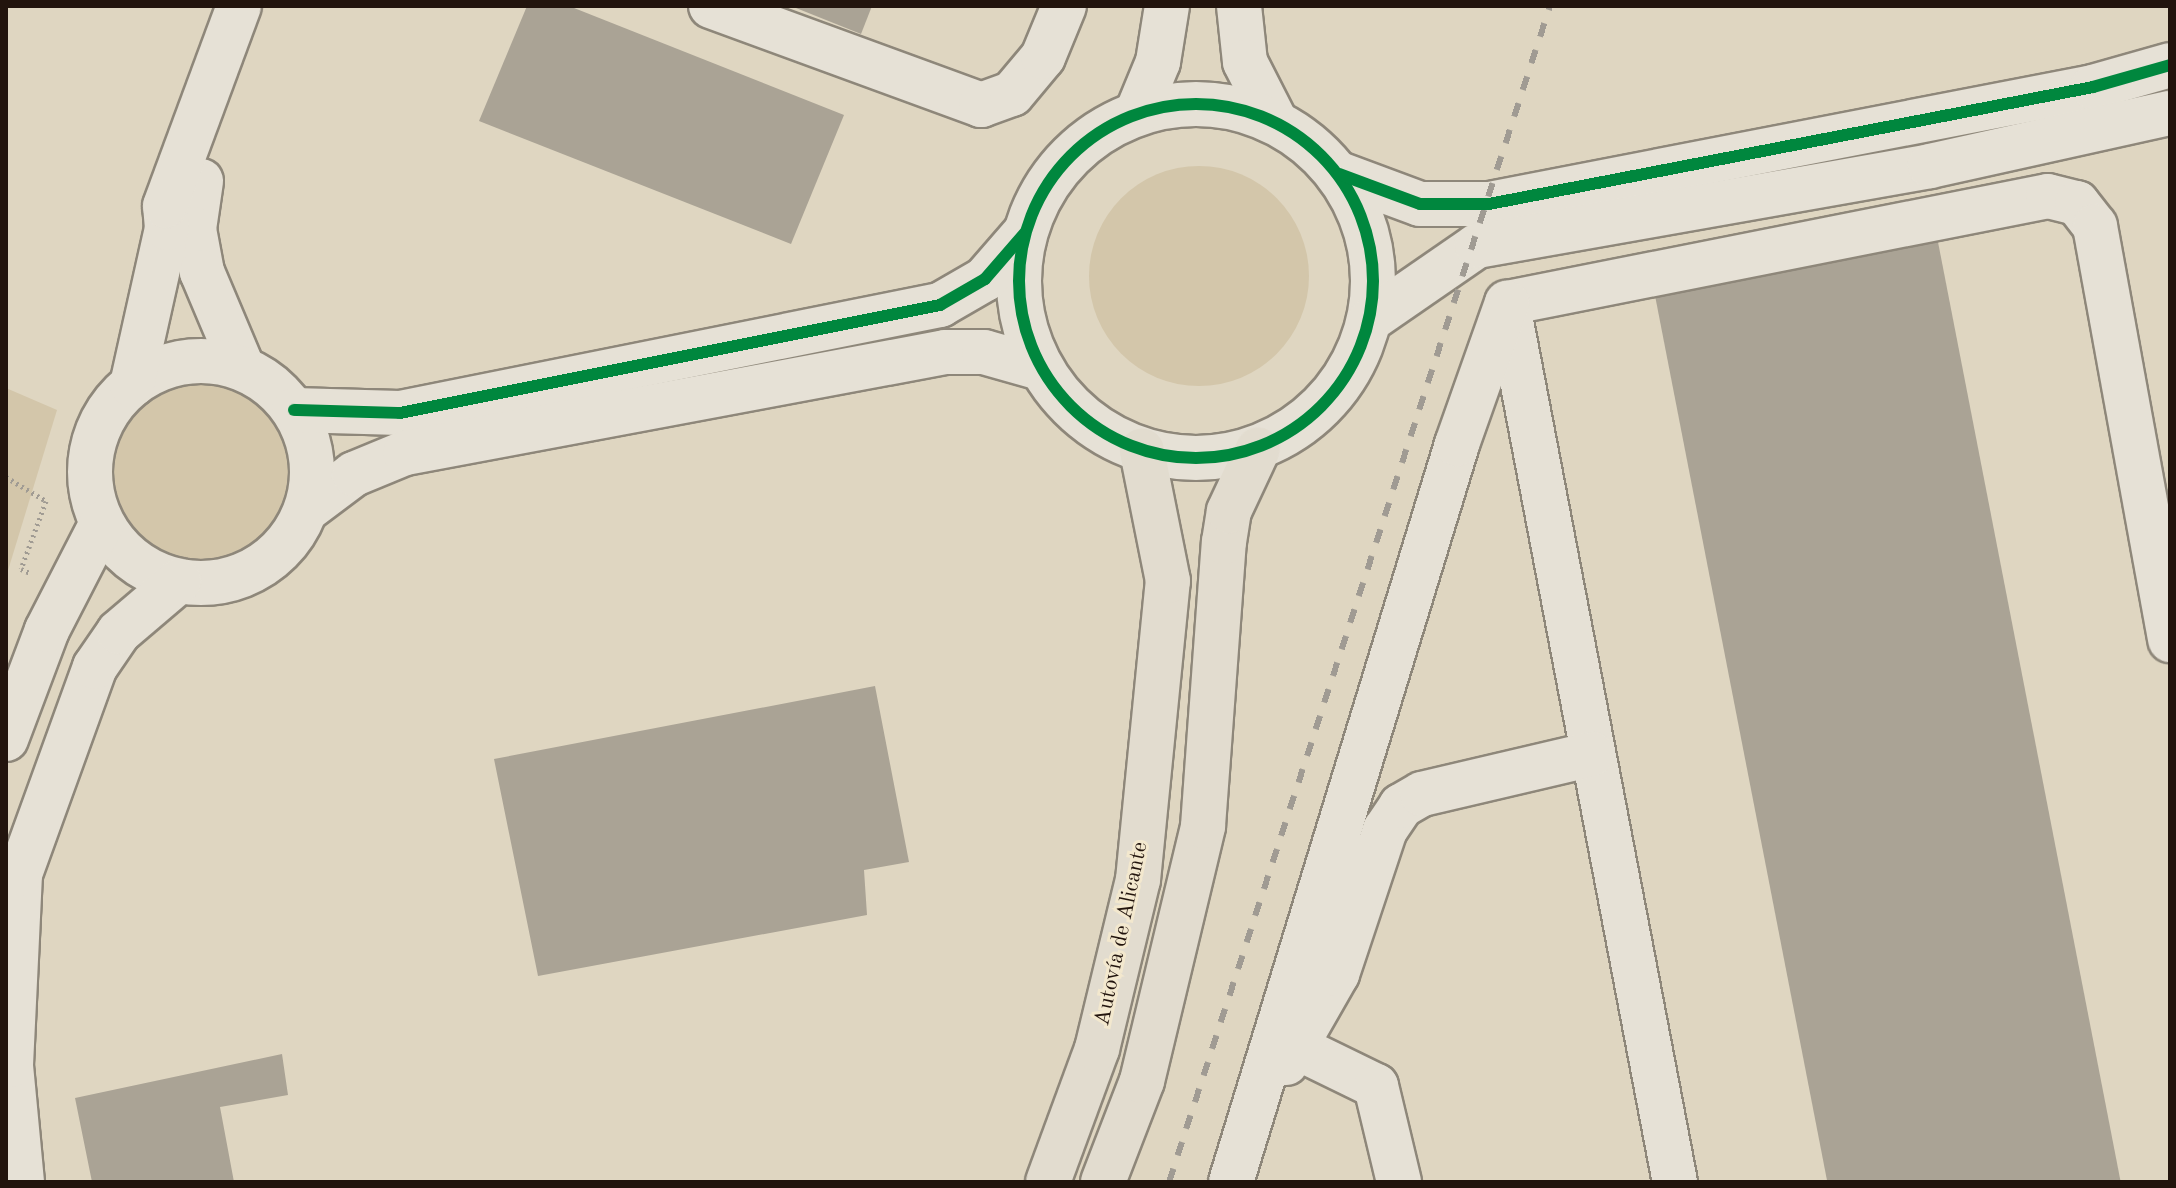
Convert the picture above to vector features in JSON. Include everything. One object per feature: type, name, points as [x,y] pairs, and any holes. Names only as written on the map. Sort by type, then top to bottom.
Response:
[{"type":"highway","points":[[1103,1182],[1142,1081],[1203,826],[1220,584],[1229,511],[1258,449]]},
{"type":"highway","name":"Autovía de Alicante","points":[[1048,1182],[1097,1049],[1138,880],[1168,581],[1142,451]]},
{"type":"street","points":[[132,385],[167,228],[165,206],[239,6]]},
{"type":"street","points":[[167,228],[197,190],[271,6]]},
{"type":"street","points":[[711,6],[981,105],[1012,94],[1032,70],[1064,6]]},
{"type":"street","points":[[1137,113],[1158,62],[1167,6]]},
{"type":"street","points":[[1239,6],[1245,62],[1274,119]]},
{"type":"street","points":[[294,410],[400,413],[940,305],[985,279],[1024,234],[1048,182],[1087,140],[1137,113],[1183,102],[1230,105],[1274,119],[1339,174],[1420,204],[1489,204],[1921,121],[2170,65]]},
{"type":"street","points":[[1371,319],[1477,246],[1930,166],[2109,128],[2138,114],[2170,113]]},
{"type":"street","points":[[1921,121],[1941,217]]},
{"type":"street","points":[[2109,128],[2170,145]]},
{"type":"street","points":[[1024,234],[1018,280],[1024,325],[1040,368],[1078,413],[1142,451],[1200,460],[1258,449],[1309,419],[1349,374],[1371,319],[1374,268],[1364,218],[1339,174]]},
{"type":"street","points":[[197,190],[202,272],[243,369]]},
{"type":"street","points":[[1507,303],[2048,196],[2077,203],[2095,226],[2170,640]]},
{"type":"street","points":[[1507,303],[1675,1182]]},
{"type":"street","points":[[1231,1182],[1457,444],[1507,303]]},
{"type":"street","points":[[306,510],[354,474],[405,453],[945,352],[984,352],[1040,368]]},
{"type":"street","points":[[205,361],[243,369],[294,410],[311,459],[306,510],[294,533],[257,569],[219,582],[179,581],[134,561],[102,523],[93,499],[93,449],[114,403],[132,385],[166,366],[205,361]]},
{"type":"street","points":[[6,739],[68,592],[102,523]]},
{"type":"street","points":[[22,1182],[10,1036],[20,874],[95,667],[119,632],[179,581]]},
{"type":"street","points":[[1245,1135],[1337,974],[1385,830],[1401,806],[1422,794],[1592,754]]},
{"type":"street","points":[[1296,1047],[1376,1086],[1399,1182]]},
{"type":"path","points":[[6,482],[46,501],[21,569],[68,592]]},
{"type":"shaded area","points":[[1199,166],[1220,168],[1241,175],[1277,198],[1300,234],[1307,255],[1307,297],[1300,318],[1277,354],[1241,377],[1220,384],[1199,386],[1178,384],[1157,377],[1121,354],[1098,318],[1091,297],[1089,276],[1091,255],[1098,234],[1121,198],[1157,175],[1178,168]]},
{"type":"shaded area","points":[[203,382],[237,388],[266,408],[286,437],[292,471],[286,505],[266,534],[237,554],[203,560],[169,554],[140,534],[120,505],[114,471],[120,437],[140,408],[169,388]]},
{"type":"shaded area","points":[[6,388],[57,410],[6,577]]},
{"type":"building","points":[[527,6],[569,6],[844,115],[791,244],[479,121]]},
{"type":"building","points":[[791,6],[872,6],[861,34]]},
{"type":"building","points":[[1938,242],[2121,1181],[1827,1182],[1655,297]]},
{"type":"building","points":[[875,686],[909,862],[864,870],[867,915],[538,976],[494,759]]},
{"type":"building","points":[[282,1054],[288,1095],[220,1107],[234,1182],[92,1182],[75,1098]]},
{"type":"railway","points":[[1169,1182],[1550,6]]},
{"type":"cycle path","points":[[1339,174],[1420,204],[1489,204],[2093,87],[2170,65]]},
{"type":"cycle path","points":[[1196,104],[1231,107],[1264,117],[1309,144],[1333,168],[1360,213],[1370,246],[1373,281],[1370,316],[1360,349],[1333,394],[1309,418],[1264,445],[1231,455],[1196,458],[1161,455],[1128,445],[1083,418],[1059,394],[1032,349],[1022,316],[1019,281],[1022,246],[1032,213],[1059,168],[1083,144],[1128,117],[1161,107],[1196,104]]},
{"type":"cycle path","points":[[294,410],[400,413],[940,305],[985,279],[1024,234]]}]
